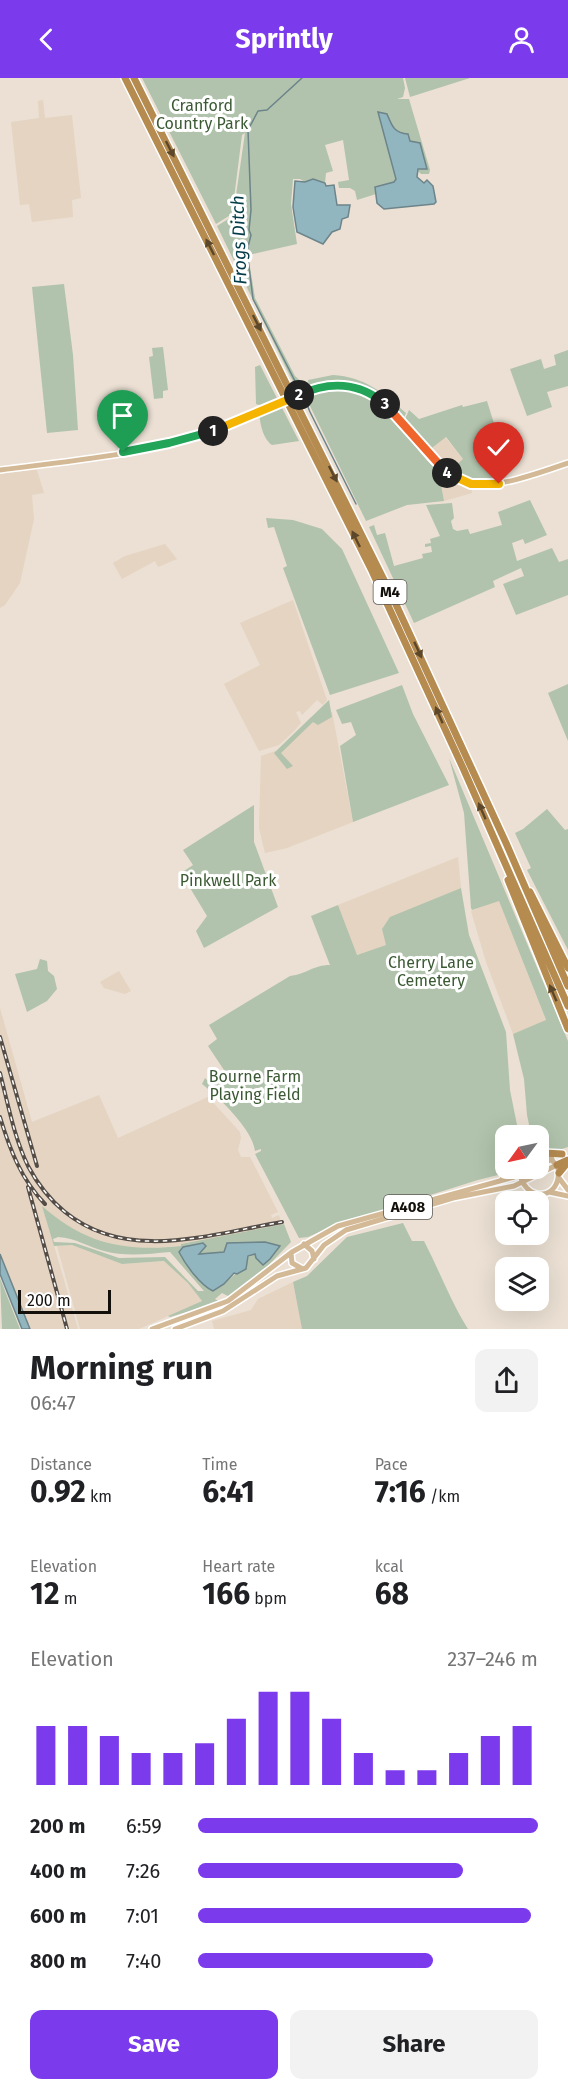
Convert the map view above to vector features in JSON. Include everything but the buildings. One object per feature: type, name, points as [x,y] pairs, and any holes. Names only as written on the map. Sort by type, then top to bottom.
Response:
[{"type":"highway","name":"M4","points":[[125,78],[372,572],[568,1006]]},
{"type":"highway","name":"M4","points":[[135,78],[384,577],[568,986]]},
{"type":"highway","name":"M4","points":[[501,854],[511,890],[568,1029]]},
{"type":"highway","name":"M4","points":[[518,872],[568,968]]},
{"type":"highway","points":[[549,1153],[565,1152]]},
{"type":"highway","points":[[555,1162],[565,1152]]},
{"type":"highway","points":[[555,1162],[568,1161]]},
{"type":"highway","points":[[559,1175],[568,1161]]},
{"type":"main road","points":[[0,470],[118,453],[188,439],[229,425],[311,389],[339,385],[369,393],[386,406],[451,476],[471,484],[499,484],[568,463]]},
{"type":"main road","points":[[549,1158],[555,1162],[562,1185],[568,1190]]},
{"type":"main road","points":[[549,1163],[555,1162]]},
{"type":"main road","name":"A408","points":[[175,1329],[223,1311],[277,1276],[309,1266],[332,1238],[357,1226],[453,1198],[523,1183],[555,1162]]},
{"type":"main road","points":[[549,1192],[556,1185],[559,1175]]},
{"type":"main road","name":"A408","points":[[152,1329],[228,1301],[292,1252],[338,1226],[503,1179]]},
{"type":"main road","points":[[521,1179],[529,1191]]},
{"type":"main road","name":"A408","points":[[503,1188],[523,1191]]},
{"type":"main road","name":"A408","points":[[549,1192],[568,1196]]},
{"type":"main road","points":[[304,1244],[312,1251],[314,1259]]},
{"type":"main road","points":[[292,1252],[292,1263],[303,1269]]},
{"type":"shaded area","points":[[43,100],[45,118],[72,115],[81,198],[72,200],[73,217],[32,222],[29,204],[20,205],[11,122],[39,118],[38,101]]},
{"type":"shaded area","points":[[445,437],[463,459],[448,472],[427,451]]},
{"type":"shaded area","points":[[36,467],[44,493],[32,495],[34,519],[20,583],[5,605],[0,608],[0,472]]},
{"type":"shaded area","points":[[439,467],[471,485],[472,493],[444,501]]},
{"type":"shaded area","points":[[165,544],[177,559],[158,567],[155,561],[122,579],[113,563],[125,556]]},
{"type":"shaded area","points":[[293,600],[327,700],[323,705],[317,700],[302,715],[300,711],[296,712],[301,723],[294,731],[279,745],[259,751],[224,684],[260,665],[240,623]]},
{"type":"shaded area","points":[[332,712],[353,822],[287,848],[265,853],[259,828],[261,756],[278,750],[311,717]]},
{"type":"shaded area","points":[[458,857],[461,888],[390,918],[382,929],[387,945],[356,955],[338,905]]},
{"type":"shaded area","points":[[499,900],[546,1021],[513,1034],[486,962],[471,911]]},
{"type":"shaded area","points":[[119,971],[131,991],[125,994],[104,988],[100,982]]},
{"type":"shaded area","points":[[0,1008],[32,1122],[99,1095],[118,1138],[208,1097],[240,1132],[238,1150],[241,1157],[250,1157],[278,1212],[271,1215],[272,1218],[279,1215],[282,1225],[181,1244],[181,1246],[139,1249],[117,1246],[86,1236],[61,1222],[43,1207],[78,1329],[31,1329],[0,1254]]},
{"type":"shaded area","points":[[72,1245],[122,1264],[168,1261],[181,1273],[202,1301],[139,1329],[80,1329],[57,1246]]},
{"type":"shaded area","points":[[293,1282],[302,1329],[214,1329],[212,1321],[251,1310],[258,1299]]},
{"type":"green space","name":"Cranford Country Park","points":[[142,78],[403,78],[405,88],[403,97],[397,99],[409,99],[430,170],[429,174],[421,174],[417,170],[426,168],[420,143],[404,137],[396,130],[387,114],[378,112],[396,179],[394,182],[375,187],[376,194],[357,200],[355,191],[350,188],[339,188],[338,182],[349,180],[343,140],[325,145],[333,171],[326,173],[325,183],[313,179],[305,182],[293,179],[291,204],[297,244],[248,255],[255,298],[295,376],[306,386],[298,390],[290,376],[217,226],[233,216],[245,133],[242,135],[232,214],[216,224]]},
{"type":"green space","points":[[405,78],[470,78],[410,97]]},
{"type":"green space","points":[[64,284],[73,355],[78,430],[47,433],[32,287]]},
{"type":"green space","points":[[163,347],[168,390],[163,391],[163,398],[154,399],[149,357],[153,356],[152,348]]},
{"type":"green space","points":[[568,350],[568,386],[547,392],[552,407],[527,416],[510,369],[541,359],[544,369],[556,365],[554,355]]},
{"type":"green space","points":[[260,365],[299,441],[272,445],[265,437],[260,421],[259,405],[256,404],[255,367]]},
{"type":"green space","points":[[333,375],[364,382],[381,392],[406,413],[403,420],[382,400],[362,387],[338,382],[309,387],[308,380]]},
{"type":"green space","points":[[341,389],[362,394],[374,401],[402,427],[435,465],[436,470],[438,468],[444,501],[407,505],[366,521],[309,404],[305,405],[302,398],[318,391]]},
{"type":"green space","points":[[487,401],[502,449],[488,455],[496,481],[472,481],[449,471],[463,459],[446,437],[428,451],[403,424],[409,410],[419,419],[462,405],[463,407]]},
{"type":"green space","points":[[530,500],[547,535],[525,544],[523,539],[512,543],[517,561],[552,548],[559,562],[568,559],[568,595],[516,615],[503,584],[524,576],[521,568],[493,581],[495,587],[414,623],[369,527],[374,525],[377,535],[385,533],[394,566],[423,558],[422,554],[432,552],[431,546],[425,547],[425,544],[431,543],[430,539],[440,536],[426,505],[452,503],[453,529],[457,531],[468,529],[470,534],[502,525],[498,512]]},
{"type":"green space","points":[[266,518],[293,520],[322,529],[342,549],[399,673],[330,695],[283,568],[287,566],[274,527],[268,528]]},
{"type":"green space","points":[[568,684],[568,741],[548,693]]},
{"type":"green space","points":[[402,685],[413,714],[449,785],[353,822],[340,746],[356,735],[351,722],[342,724],[336,710]]},
{"type":"green space","points":[[329,700],[332,717],[318,725],[313,722],[281,753],[293,766],[287,769],[274,753]]},
{"type":"green space","points":[[449,758],[568,1041],[568,1147],[560,1150],[549,1151],[549,1125],[529,1125],[524,1079],[513,1034],[546,1020],[499,901],[472,910],[471,908],[464,813]]},
{"type":"green space","name":"Pinkwell Park","points":[[254,805],[254,842],[278,907],[204,948],[196,931],[207,916],[181,873],[193,865],[183,850]]},
{"type":"green space","points":[[547,809],[565,830],[568,829],[568,950],[527,870],[531,868],[515,833]]},
{"type":"green space","points":[[461,888],[469,935],[506,1032],[510,1090],[517,1125],[495,1125],[495,1176],[299,1238],[255,1154],[261,1149],[255,1151],[242,1124],[202,1084],[205,1078],[209,1082],[224,1070],[208,1046],[217,1039],[209,1025],[290,976],[319,966],[330,965],[311,916],[338,905],[357,955],[386,945],[382,929],[390,917]]},
{"type":"green space","points":[[40,959],[47,961],[48,971],[54,976],[57,989],[47,1001],[27,1012],[15,974],[37,969]]},
{"type":"green space","points":[[42,1206],[58,1219],[90,1237],[124,1246],[161,1248],[181,1246],[181,1244],[284,1224],[291,1242],[257,1277],[230,1297],[222,1293],[215,1299],[220,1302],[170,1317],[168,1316],[202,1301],[188,1283],[164,1261],[122,1264],[72,1245],[54,1246]],"holes":[[[58,1237],[120,1254],[170,1252],[204,1291],[198,1291],[165,1257],[119,1258],[75,1243],[54,1242],[53,1239]],[[230,1243],[274,1244],[277,1251],[268,1261],[258,1261],[256,1254],[246,1258],[247,1266],[213,1291],[182,1258],[206,1246],[199,1253],[223,1253]]]},
{"type":"green space","points":[[403,1223],[412,1241],[424,1241],[468,1329],[302,1329],[293,1282],[307,1276],[347,1237]]},
{"type":"green space","points":[[0,1278],[18,1324],[20,1329],[2,1329]]},
{"type":"water","points":[[378,112],[387,114],[394,128],[408,134],[410,141],[420,143],[427,169],[418,169],[417,177],[424,183],[427,180],[433,186],[436,202],[434,204],[384,209],[377,203],[375,187],[394,182],[396,179]]},
{"type":"water","points":[[313,179],[325,183],[326,186],[334,185],[337,205],[350,205],[348,217],[342,219],[340,229],[332,232],[323,244],[297,232],[293,207],[295,181],[305,182]]},
{"type":"water","points":[[265,1242],[280,1246],[270,1259],[263,1265],[255,1254],[248,1256],[246,1269],[237,1274],[234,1273],[224,1284],[213,1291],[198,1279],[179,1252],[183,1247],[203,1243],[206,1246],[199,1254],[224,1252],[227,1243]]},
{"type":"water","points":[[0,1254],[30,1329],[22,1329],[0,1274]]},
{"type":"waterway","name":"Frogs Ditch","points":[[302,78],[267,110],[258,111],[248,130],[251,210],[249,230],[251,235],[247,251],[253,299],[296,383],[305,386],[311,399],[308,407],[310,412],[356,504]]},
{"type":"railway","points":[[0,1037],[37,1166]]},
{"type":"railway","points":[[0,1073],[15,1132],[32,1172],[44,1191],[59,1207],[89,1228],[115,1237],[142,1241],[170,1241],[282,1222]]},
{"type":"railway","points":[[0,1117],[17,1164],[45,1204]]},
{"type":"railway","points":[[28,1187],[67,1329]]},
{"type":"route","points":[[123,452],[199,436],[311,389],[339,385],[359,388],[378,398],[451,476],[480,486],[499,484]]},
{"type":"park label","name":"Cherry Lane Cemetery","points":[[431,971]]},
{"type":"park label","name":"Bourne Farm Playing Field","points":[[255,1085]]}]
